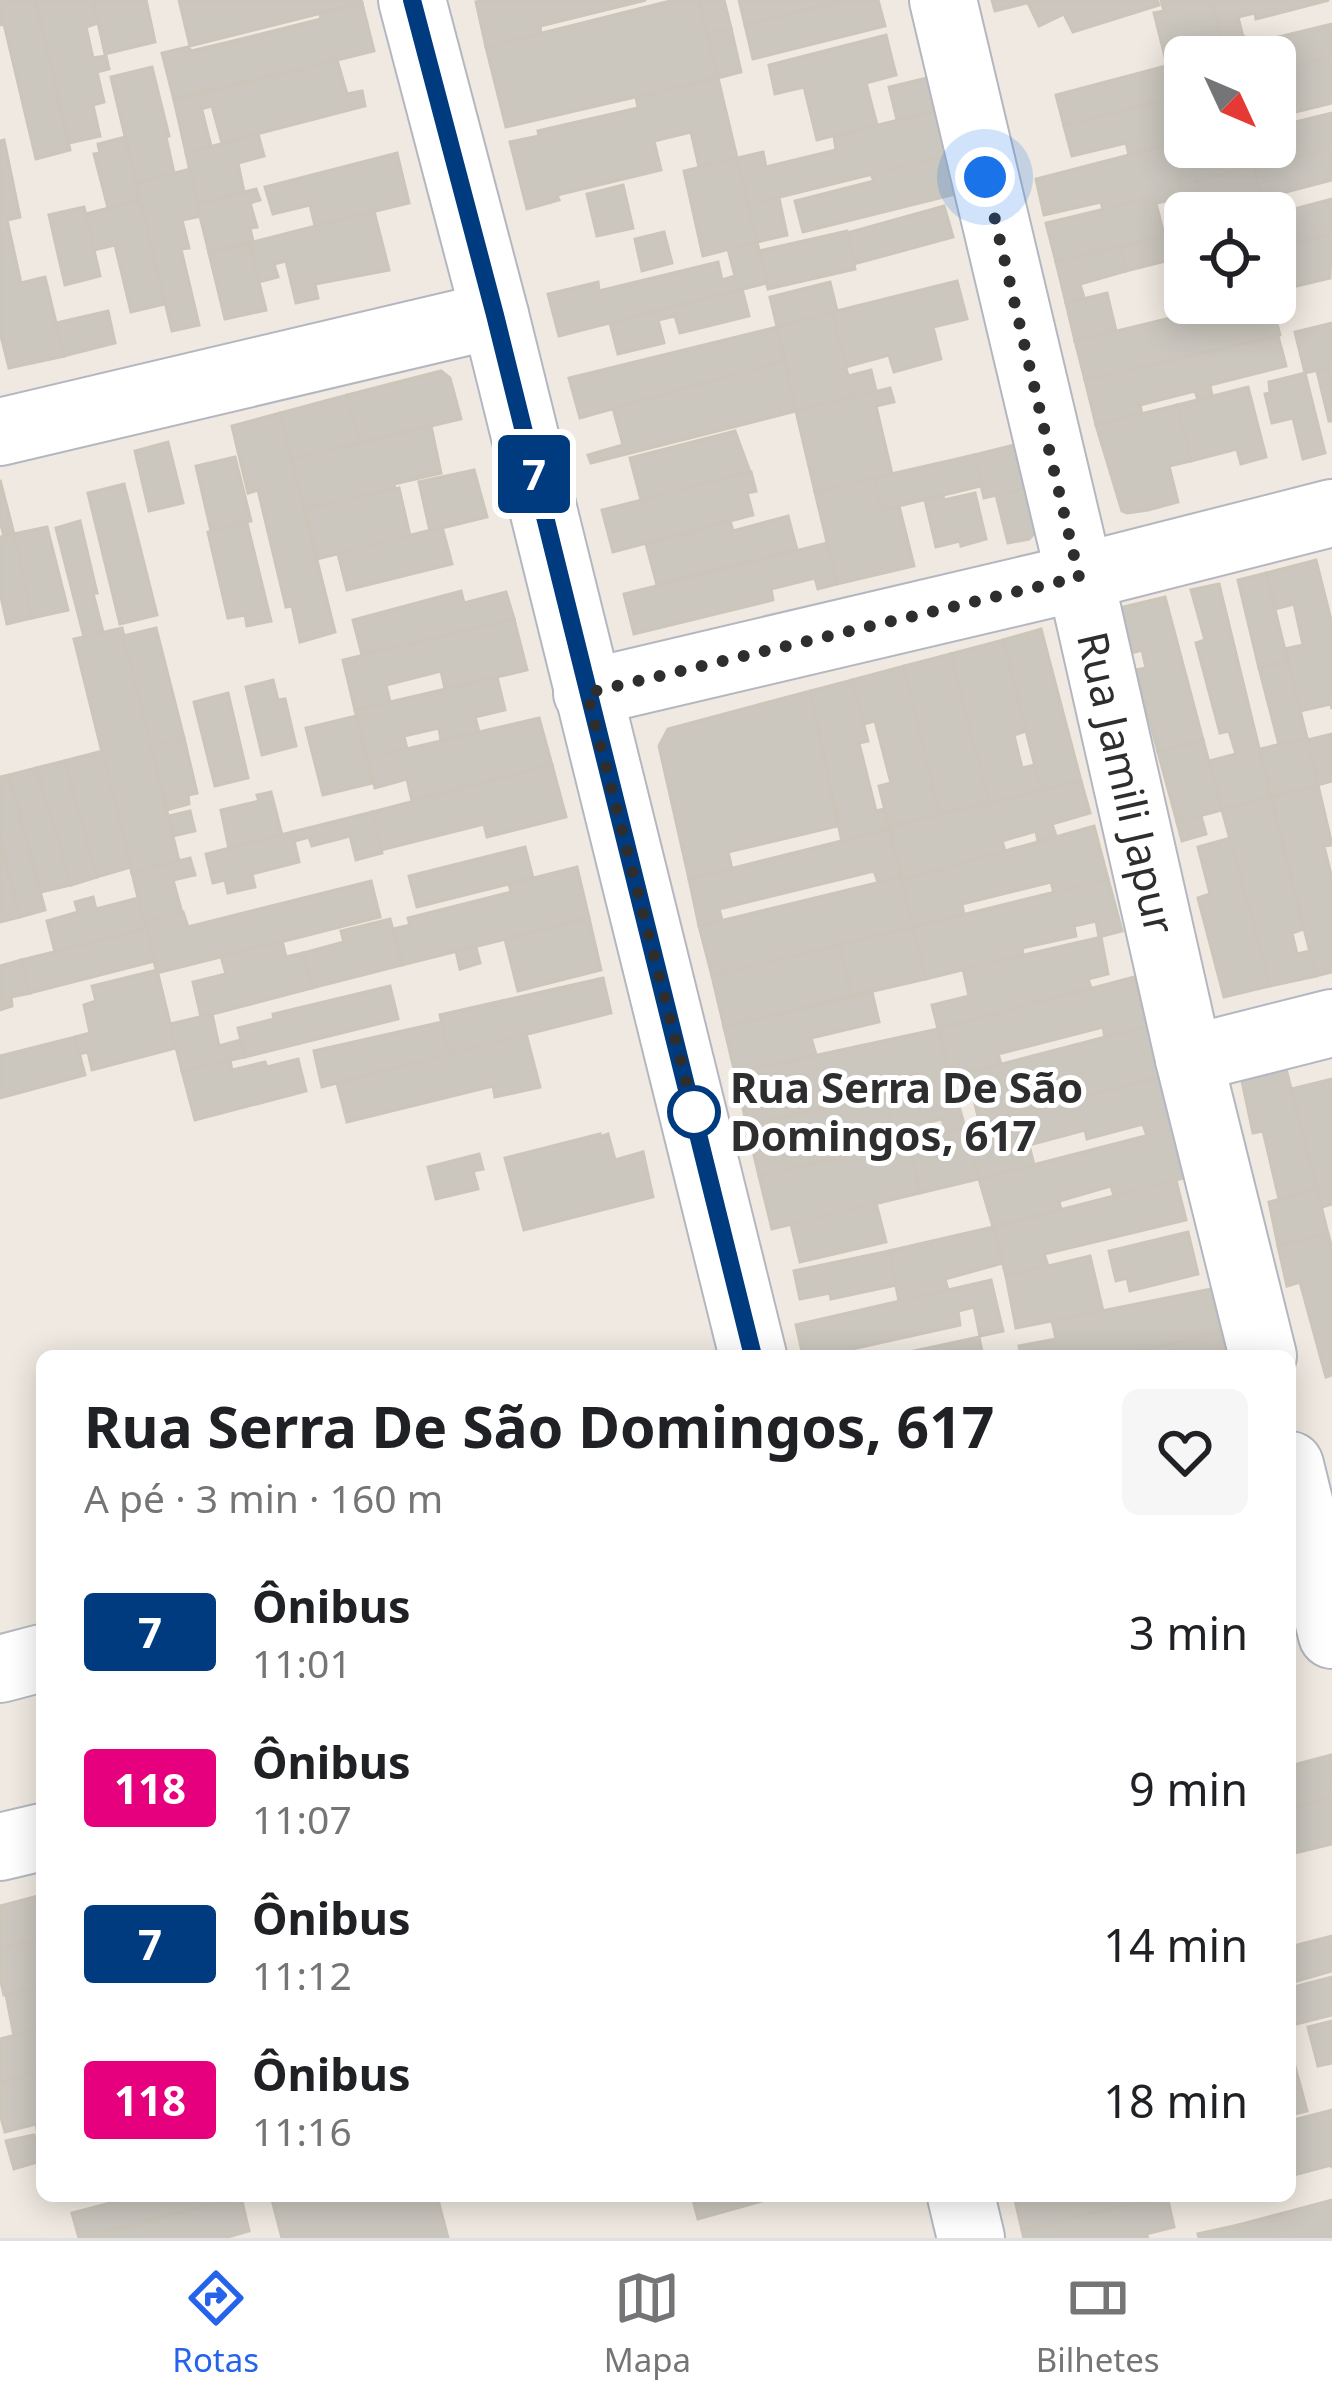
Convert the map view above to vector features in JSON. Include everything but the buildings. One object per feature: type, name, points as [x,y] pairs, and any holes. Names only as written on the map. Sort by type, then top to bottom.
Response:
[{"type":"street","points":[[412,0],[495,315],[752,1350]]},
{"type":"street","name":"Rua Jamili Japur","points":[[943,0],[1189,1059],[1262,1350]]},
{"type":"street","points":[[0,432],[495,315]]},
{"type":"street","points":[[587,693],[1332,513]]},
{"type":"street","points":[[1189,1059],[1332,1024]]},
{"type":"street","points":[[1296,1452],[1332,1444]]},
{"type":"street","points":[[1296,1489],[1332,1635]]},
{"type":"street","points":[[0,1669],[36,1660]]},
{"type":"street","points":[[0,1847],[36,1838]]},
{"type":"street","points":[[962,2202],[971,2238]]},
{"type":"bus line","name":"7","points":[[412,0],[495,315],[752,1350]]},
{"type":"place","name":"Rua Serra De São Domingos, 617","points":[[694,1112]]},
{"type":"route","points":[[694,1112],[698,1128],[587,693],[1079,577],[985,177]]}]
